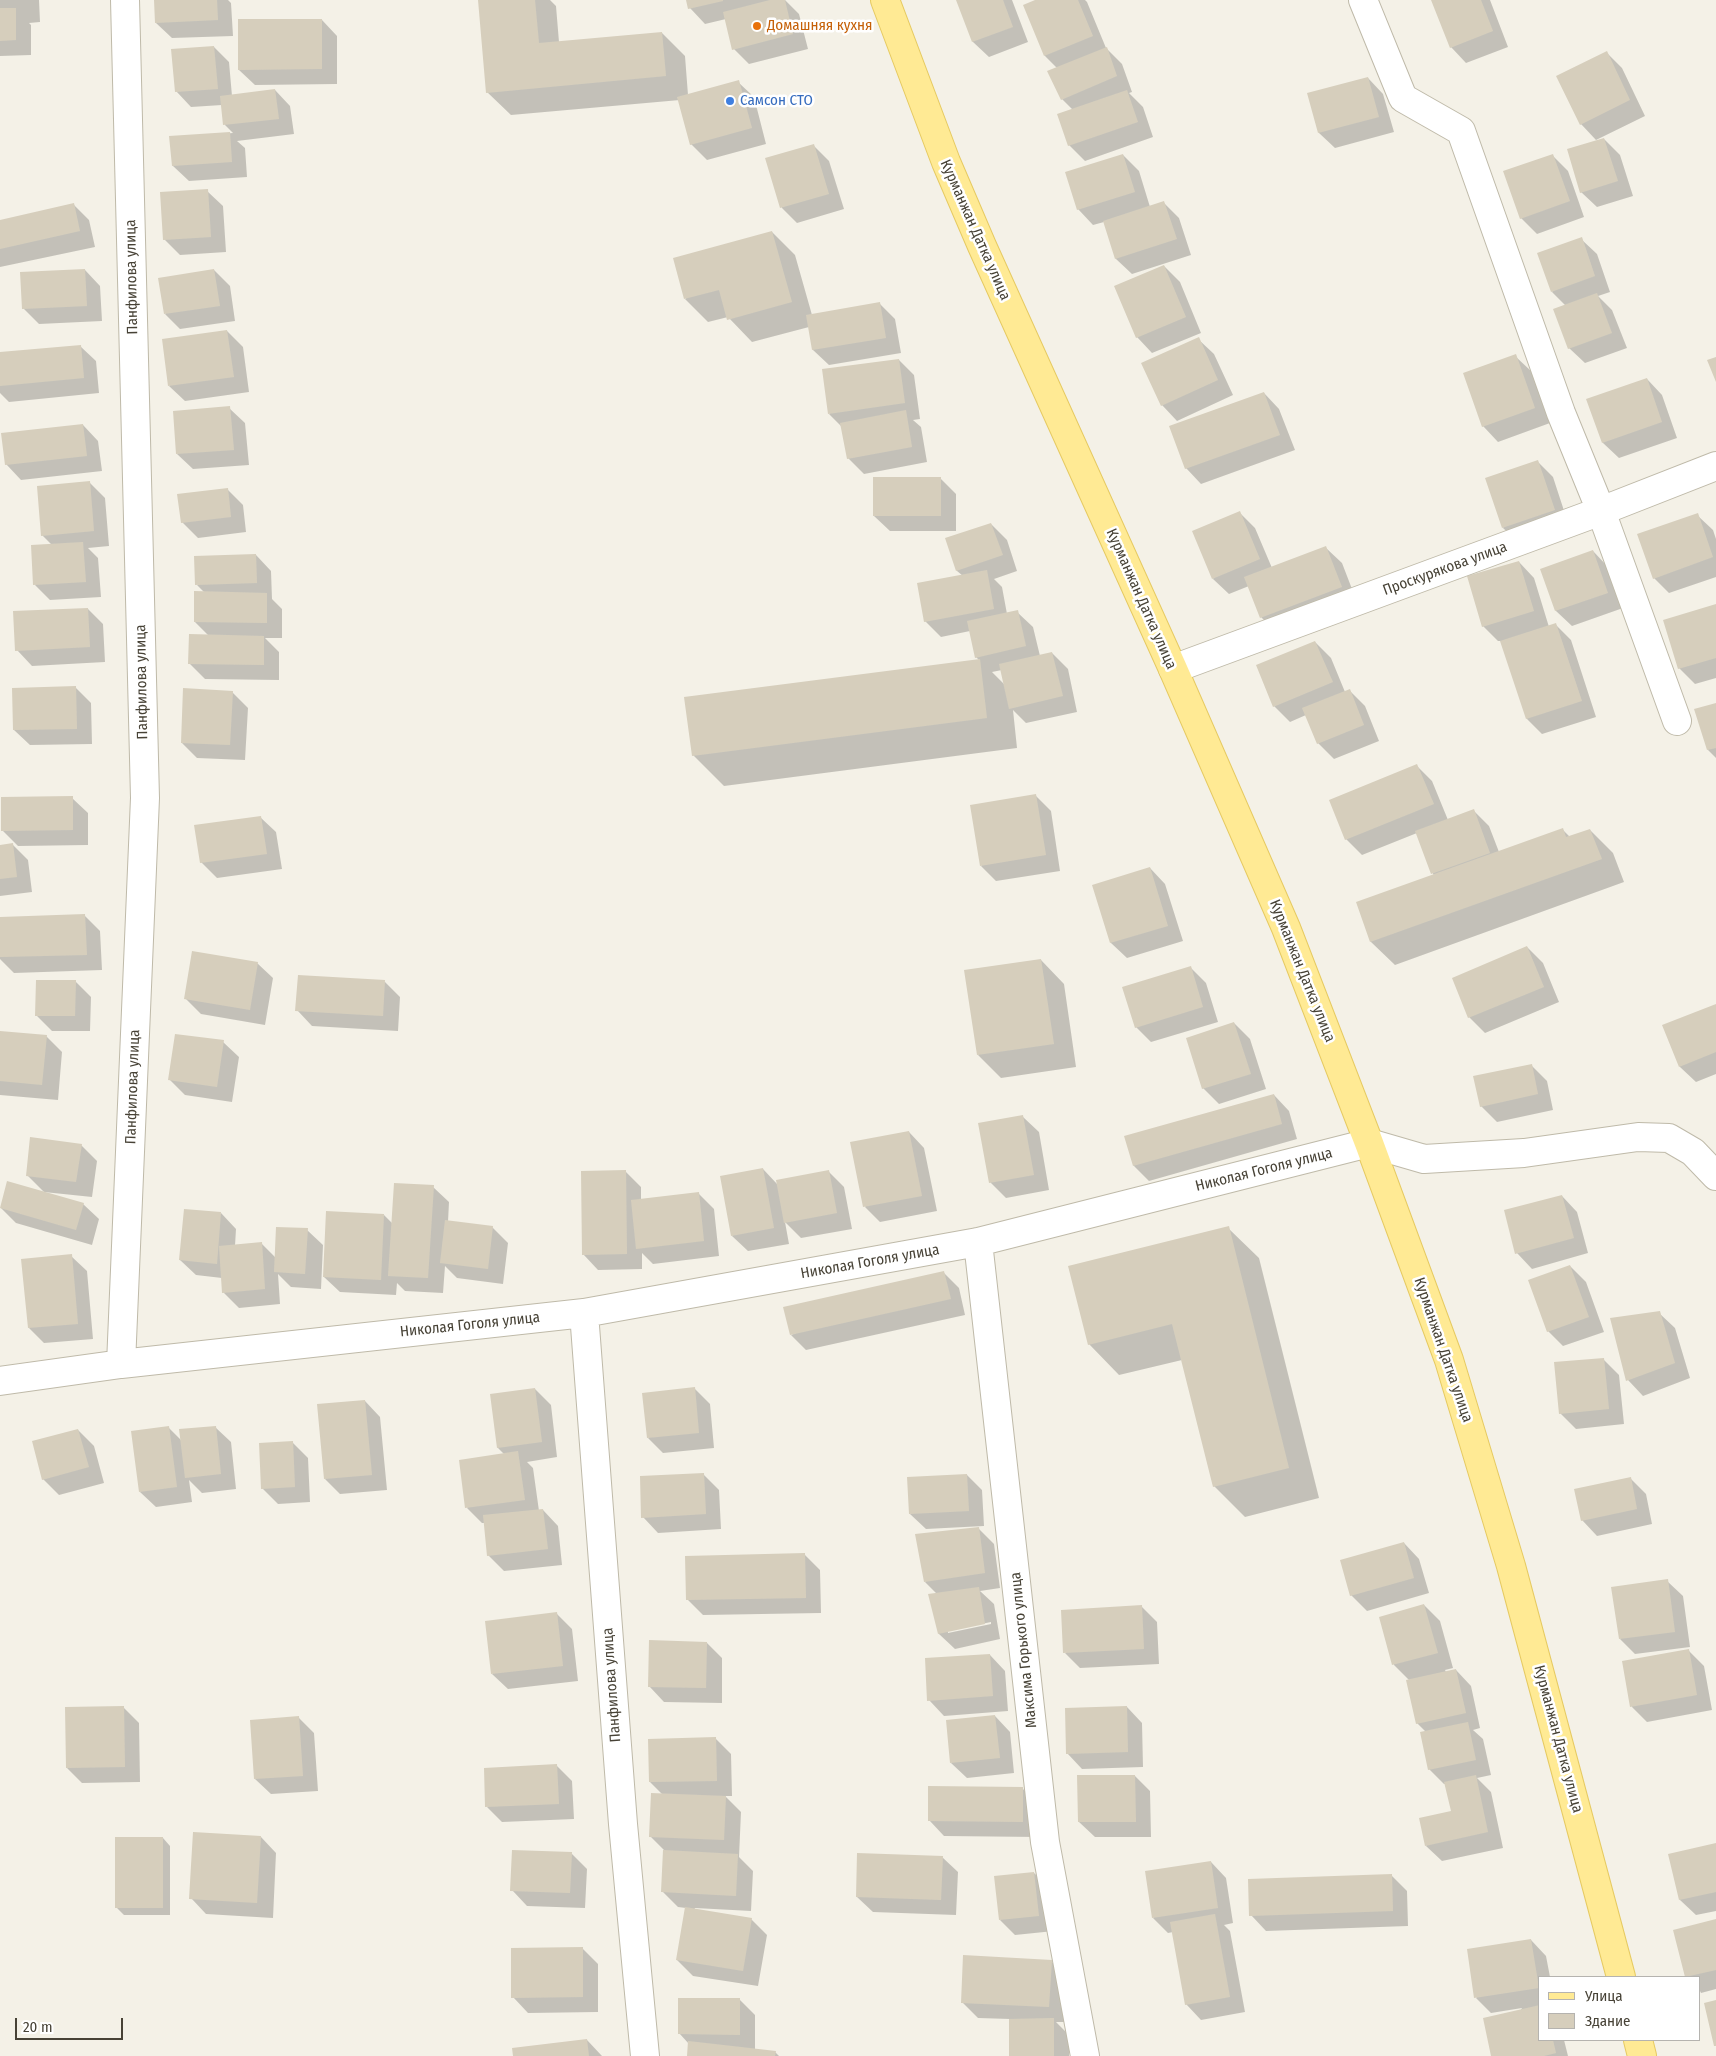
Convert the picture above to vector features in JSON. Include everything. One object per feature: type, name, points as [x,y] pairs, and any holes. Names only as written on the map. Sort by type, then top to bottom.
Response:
[{"type":"main road","name":"Курманжан Датка улица","points":[[885,0],[949,171],[1173,669],[1286,928],[1369,1143],[1458,1388],[1511,1566],[1621,1976]]},
{"type":"main road","points":[[1638,2041],[1642,2056]]},
{"type":"street","name":"Панфилова улица","points":[[121,1364],[145,798],[125,0]]},
{"type":"street","points":[[1363,0],[1403,98],[1461,131],[1561,413],[1601,511],[1677,721]]},
{"type":"street","name":"Проскурякова улица","points":[[1173,669],[1601,511],[1716,466]]},
{"type":"street","points":[[1369,1143],[1424,1159],[1524,1153],[1638,1138],[1669,1138],[1693,1152],[1716,1176]]},
{"type":"street","name":"Николая Гоголя улица","points":[[0,1381],[121,1364],[584,1313],[978,1242],[1369,1143]]},
{"type":"street","name":"Максима Горького улица","points":[[978,1242],[1045,1842],[1085,2056]]},
{"type":"street","name":"Панфилова улица","points":[[584,1313],[623,1824],[645,2056]]},
{"type":"building","points":[[154,0],[217,0],[218,20],[155,23]]},
{"type":"building","points":[[478,0],[535,0],[539,43],[662,32],[666,76],[486,93]]},
{"type":"building","points":[[686,0],[723,0],[723,1],[688,9]]},
{"type":"building","points":[[770,0],[785,0],[793,34],[732,50],[723,12]]},
{"type":"building","points":[[956,0],[1003,0],[1013,27],[972,42]]},
{"type":"building","points":[[1035,0],[1078,0],[1093,36],[1044,56],[1023,5]]},
{"type":"building","points":[[1431,0],[1481,0],[1493,31],[1450,48]]},
{"type":"building","points":[[0,8],[16,8],[16,40],[0,41]]},
{"type":"building","points":[[238,19],[322,19],[322,69],[238,70]]},
{"type":"building","points":[[214,46],[218,89],[175,92],[171,49]]},
{"type":"building","points":[[1107,47],[1117,76],[1061,100],[1047,71]]},
{"type":"building","points":[[1607,51],[1630,100],[1580,125],[1556,76]]},
{"type":"building","points":[[1368,77],[1379,117],[1318,133],[1307,93]]},
{"type":"building","points":[[739,80],[752,128],[690,145],[677,97]]},
{"type":"building","points":[[275,89],[279,119],[223,125],[220,96]]},
{"type":"building","points":[[1127,90],[1138,122],[1068,146],[1057,114]]},
{"type":"building","points":[[230,132],[232,162],[172,166],[169,136]]},
{"type":"building","points":[[1604,138],[1618,181],[1580,193],[1567,149]]},
{"type":"building","points":[[814,144],[829,194],[780,208],[765,158]]},
{"type":"building","points":[[1123,154],[1135,192],[1077,210],[1065,172]]},
{"type":"building","points":[[1553,154],[1570,201],[1520,219],[1503,171]]},
{"type":"building","points":[[208,189],[211,237],[163,240],[160,192]]},
{"type":"building","points":[[1164,201],[1177,239],[1115,259],[1103,221]]},
{"type":"building","points":[[74,203],[80,231],[0,249],[0,220]]},
{"type":"building","points":[[772,231],[792,302],[727,320],[719,290],[684,299],[673,258]]},
{"type":"building","points":[[1582,237],[1595,276],[1551,292],[1537,253]]},
{"type":"building","points":[[1164,265],[1186,317],[1136,338],[1114,286]]},
{"type":"building","points":[[85,269],[87,306],[22,309],[20,272]]},
{"type":"building","points":[[214,269],[220,306],[164,314],[158,278]]},
{"type":"building","points":[[1597,293],[1612,333],[1568,349],[1553,309]]},
{"type":"building","points":[[880,302],[886,338],[812,350],[806,315]]},
{"type":"building","points":[[227,330],[234,377],[168,386],[162,339]]},
{"type":"building","points":[[1199,337],[1218,380],[1161,406],[1141,363]]},
{"type":"building","points":[[81,345],[84,378],[0,386],[0,352]]},
{"type":"building","points":[[1516,354],[1535,408],[1482,427],[1463,373]]},
{"type":"building","points":[[1716,357],[1716,382],[1707,360]]},
{"type":"building","points":[[899,359],[905,403],[828,414],[822,369]]},
{"type":"building","points":[[1647,378],[1662,422],[1602,443],[1586,399]]},
{"type":"building","points":[[1264,392],[1280,435],[1185,469],[1169,426]]},
{"type":"building","points":[[230,406],[234,450],[176,454],[173,411]]},
{"type":"building","points":[[906,410],[912,447],[847,459],[840,423]]},
{"type":"building","points":[[83,424],[87,456],[5,465],[1,433]]},
{"type":"building","points":[[1538,460],[1555,510],[1502,528],[1485,478]]},
{"type":"building","points":[[873,477],[941,477],[941,516],[873,516]]},
{"type":"building","points":[[90,481],[94,531],[41,536],[37,486]]},
{"type":"building","points":[[228,488],[231,517],[181,523],[177,494]]},
{"type":"building","points":[[1240,511],[1260,559],[1212,579],[1192,531]]},
{"type":"building","points":[[1698,513],[1713,557],[1653,579],[1637,534]]},
{"type":"building","points":[[991,523],[1003,555],[956,571],[945,538]]},
{"type":"building","points":[[83,542],[86,582],[33,585],[31,545]]},
{"type":"building","points":[[1326,546],[1342,587],[1260,618],[1244,577]]},
{"type":"building","points":[[1593,550],[1608,593],[1555,611],[1540,569]]},
{"type":"building","points":[[256,554],[257,583],[195,585],[194,556]]},
{"type":"building","points":[[1519,561],[1534,611],[1482,627],[1467,576]]},
{"type":"building","points":[[987,570],[994,609],[924,622],[917,583]]},
{"type":"building","points":[[194,591],[267,593],[267,623],[194,622]]},
{"type":"building","points":[[1716,604],[1716,658],[1678,669],[1663,620]]},
{"type":"building","points":[[88,608],[90,647],[15,651],[13,611]]},
{"type":"building","points":[[1018,610],[1026,646],[975,658],[967,621]]},
{"type":"building","points":[[1556,623],[1582,701],[1526,719],[1500,641]]},
{"type":"building","points":[[189,634],[264,636],[264,665],[188,664]]},
{"type":"building","points":[[1315,641],[1333,682],[1273,707],[1256,665]]},
{"type":"building","points":[[1052,652],[1063,696],[1009,709],[999,664]]},
{"type":"building","points":[[980,659],[987,718],[692,756],[684,697]]},
{"type":"building","points":[[76,686],[77,729],[13,730],[12,688]]},
{"type":"building","points":[[183,688],[233,691],[230,745],[181,743]]},
{"type":"building","points":[[1350,689],[1364,725],[1317,744],[1302,708]]},
{"type":"building","points":[[1716,703],[1716,748],[1707,750],[1694,709]]},
{"type":"building","points":[[1417,764],[1434,804],[1345,840],[1329,800]]},
{"type":"building","points":[[1036,794],[1046,855],[980,866],[970,805]]},
{"type":"building","points":[[73,796],[73,830],[1,831],[1,797]]},
{"type":"building","points":[[1474,809],[1490,853],[1431,874],[1415,831]]},
{"type":"building","points":[[261,816],[267,854],[200,863],[194,825]]},
{"type":"building","points":[[1563,828],[1566,837],[1590,829],[1602,859],[1370,942],[1356,902]]},
{"type":"building","points":[[13,843],[17,877],[0,879],[0,845]]},
{"type":"building","points":[[1150,867],[1168,926],[1110,943],[1092,885]]},
{"type":"building","points":[[85,914],[87,955],[0,957],[0,917]]},
{"type":"building","points":[[1527,946],[1544,987],[1468,1018],[1452,978]]},
{"type":"building","points":[[192,951],[258,962],[250,1010],[184,999]]},
{"type":"building","points":[[1041,959],[1054,1044],[977,1055],[964,970]]},
{"type":"building","points":[[1191,966],[1203,1007],[1135,1028],[1122,987]]},
{"type":"building","points":[[298,975],[385,980],[383,1016],[295,1011]]},
{"type":"building","points":[[36,980],[76,980],[75,1016],[35,1016]]},
{"type":"building","points":[[1716,1004],[1716,1052],[1679,1067],[1662,1025]]},
{"type":"building","points":[[1234,1022],[1251,1074],[1202,1089],[1186,1038]]},
{"type":"building","points":[[0,1031],[47,1035],[42,1085],[0,1081]]},
{"type":"building","points":[[175,1034],[224,1040],[217,1087],[168,1080]]},
{"type":"building","points":[[1532,1064],[1538,1094],[1480,1107],[1473,1076]]},
{"type":"building","points":[[1274,1094],[1282,1124],[1133,1166],[1124,1136]]},
{"type":"building","points":[[1023,1115],[1034,1175],[989,1183],[978,1123]]},
{"type":"building","points":[[909,1131],[922,1196],[863,1207],[850,1142]]},
{"type":"building","points":[[30,1137],[82,1144],[76,1182],[26,1176]]},
{"type":"building","points":[[763,1168],[774,1228],[731,1236],[720,1176]]},
{"type":"building","points":[[626,1170],[627,1254],[582,1255],[581,1171]]},
{"type":"building","points":[[829,1170],[837,1213],[784,1223],[776,1180]]},
{"type":"building","points":[[7,1181],[84,1203],[76,1230],[0,1208]]},
{"type":"building","points":[[394,1183],[434,1185],[428,1278],[388,1276]]},
{"type":"building","points":[[699,1192],[704,1241],[636,1249],[631,1200]]},
{"type":"building","points":[[1562,1195],[1574,1238],[1515,1254],[1504,1210]]},
{"type":"building","points":[[184,1209],[221,1212],[217,1264],[179,1260]]},
{"type":"building","points":[[326,1211],[384,1214],[381,1280],[323,1277]]},
{"type":"building","points":[[445,1220],[493,1226],[488,1269],[440,1263]]},
{"type":"building","points":[[1229,1226],[1289,1468],[1213,1487],[1172,1324],[1088,1345],[1068,1266]]},
{"type":"building","points":[[276,1227],[308,1228],[305,1274],[274,1272]]},
{"type":"building","points":[[262,1242],[265,1289],[222,1293],[219,1246]]},
{"type":"building","points":[[72,1254],[78,1324],[28,1328],[21,1259]]},
{"type":"building","points":[[1570,1265],[1589,1317],[1547,1332],[1528,1280]]},
{"type":"building","points":[[944,1271],[951,1299],[790,1335],[783,1307]]},
{"type":"building","points":[[1660,1311],[1675,1363],[1626,1381],[1610,1318]]},
{"type":"building","points":[[1604,1358],[1609,1409],[1559,1414],[1554,1362]]},
{"type":"building","points":[[695,1387],[699,1433],[647,1438],[642,1393]]},
{"type":"building","points":[[535,1388],[542,1442],[497,1448],[490,1394]]},
{"type":"building","points":[[365,1400],[372,1475],[324,1479],[317,1404]]},
{"type":"building","points":[[169,1426],[177,1487],[139,1492],[131,1431]]},
{"type":"building","points":[[216,1426],[221,1474],[185,1478],[179,1429]]},
{"type":"building","points":[[78,1429],[89,1467],[42,1480],[32,1441]]},
{"type":"building","points":[[293,1441],[295,1487],[261,1489],[259,1443]]},
{"type":"building","points":[[518,1451],[525,1500],[465,1508],[459,1460]]},
{"type":"building","points":[[704,1473],[706,1514],[641,1518],[640,1476]]},
{"type":"building","points":[[967,1474],[969,1511],[909,1514],[907,1477]]},
{"type":"building","points":[[1631,1477],[1637,1509],[1581,1521],[1574,1489]]},
{"type":"building","points":[[543,1509],[548,1549],[487,1556],[483,1515]]},
{"type":"building","points":[[979,1527],[985,1573],[924,1582],[915,1534]]},
{"type":"building","points":[[1404,1542],[1414,1578],[1350,1596],[1340,1560]]},
{"type":"building","points":[[805,1553],[806,1598],[686,1600],[685,1556]]},
{"type":"building","points":[[1668,1579],[1675,1632],[1619,1639],[1611,1587]]},
{"type":"building","points":[[979,1587],[985,1624],[938,1634],[928,1594]]},
{"type":"building","points":[[1424,1604],[1438,1653],[1392,1665],[1379,1617]]},
{"type":"building","points":[[1142,1605],[1144,1649],[1063,1653],[1061,1610]]},
{"type":"building","points":[[557,1612],[563,1666],[491,1674],[485,1621]]},
{"type":"building","points":[[649,1640],[707,1642],[706,1688],[648,1687]]},
{"type":"building","points":[[1689,1649],[1697,1695],[1630,1707],[1622,1661]]},
{"type":"building","points":[[990,1654],[993,1696],[927,1701],[925,1658]]},
{"type":"building","points":[[1456,1669],[1466,1713],[1416,1724],[1406,1680]]},
{"type":"building","points":[[124,1706],[125,1767],[66,1768],[65,1707]]},
{"type":"building","points":[[1127,1706],[1128,1752],[1066,1754],[1065,1708]]},
{"type":"building","points":[[995,1715],[1000,1758],[950,1763],[946,1720]]},
{"type":"building","points":[[299,1716],[303,1776],[254,1779],[250,1720]]},
{"type":"building","points":[[1468,1722],[1476,1760],[1428,1770],[1420,1732]]},
{"type":"building","points":[[716,1737],[717,1781],[649,1782],[648,1739]]},
{"type":"building","points":[[557,1764],[559,1804],[485,1807],[484,1768]]},
{"type":"building","points":[[1077,1775],[1135,1775],[1136,1822],[1078,1822]]},
{"type":"building","points":[[1476,1775],[1488,1832],[1425,1846],[1419,1818],[1451,1811],[1444,1782]]},
{"type":"building","points":[[928,1786],[1023,1787],[1023,1822],[928,1821]]},
{"type":"building","points":[[651,1793],[726,1796],[724,1840],[649,1837]]},
{"type":"building","points":[[193,1832],[261,1836],[257,1903],[189,1899]]},
{"type":"building","points":[[115,1837],[163,1837],[163,1908],[115,1908]]},
{"type":"building","points":[[1716,1843],[1716,1892],[1679,1900],[1668,1854]]},
{"type":"building","points":[[512,1850],[572,1852],[570,1893],[510,1891]]},
{"type":"building","points":[[663,1850],[738,1854],[736,1896],[661,1892]]},
{"type":"building","points":[[857,1853],[943,1856],[941,1900],[856,1897]]},
{"type":"building","points":[[1211,1861],[1218,1908],[1152,1918],[1145,1871]]},
{"type":"building","points":[[1034,1872],[1039,1916],[999,1920],[994,1876]]},
{"type":"building","points":[[1392,1874],[1393,1911],[1249,1916],[1248,1879]]},
{"type":"building","points":[[685,1907],[752,1918],[743,1971],[676,1960]]},
{"type":"building","points":[[1215,1914],[1230,1997],[1185,2005],[1170,1922]]},
{"type":"building","points":[[1716,1919],[1716,1970],[1685,1976],[1673,1930]]},
{"type":"building","points":[[1531,1939],[1538,1988],[1474,1998],[1467,1949]]},
{"type":"building","points":[[583,1947],[583,1997],[511,1998],[511,1948]]},
{"type":"building","points":[[963,1955],[1052,1960],[1049,2007],[961,2003]]},
{"type":"building","points":[[678,1998],[740,1998],[740,2035],[678,2034]]},
{"type":"building","points":[[1716,2000],[1716,2046],[1714,2046],[1704,2003]]},
{"type":"building","points":[[1538,2005],[1538,2041],[1553,2041],[1556,2053],[1544,2056],[1491,2056],[1483,2018]]},
{"type":"building","points":[[1054,2018],[1054,2056],[1009,2056],[1009,2019]]},
{"type":"building","points":[[587,2039],[589,2056],[513,2056],[512,2048]]},
{"type":"building","points":[[688,2041],[776,2051],[775,2056],[687,2056]]},
{"type":"place","name":"Домашняя кухня","points":[[757,26]]},
{"type":"place","name":"Самсон СТО","points":[[730,101]]}]
